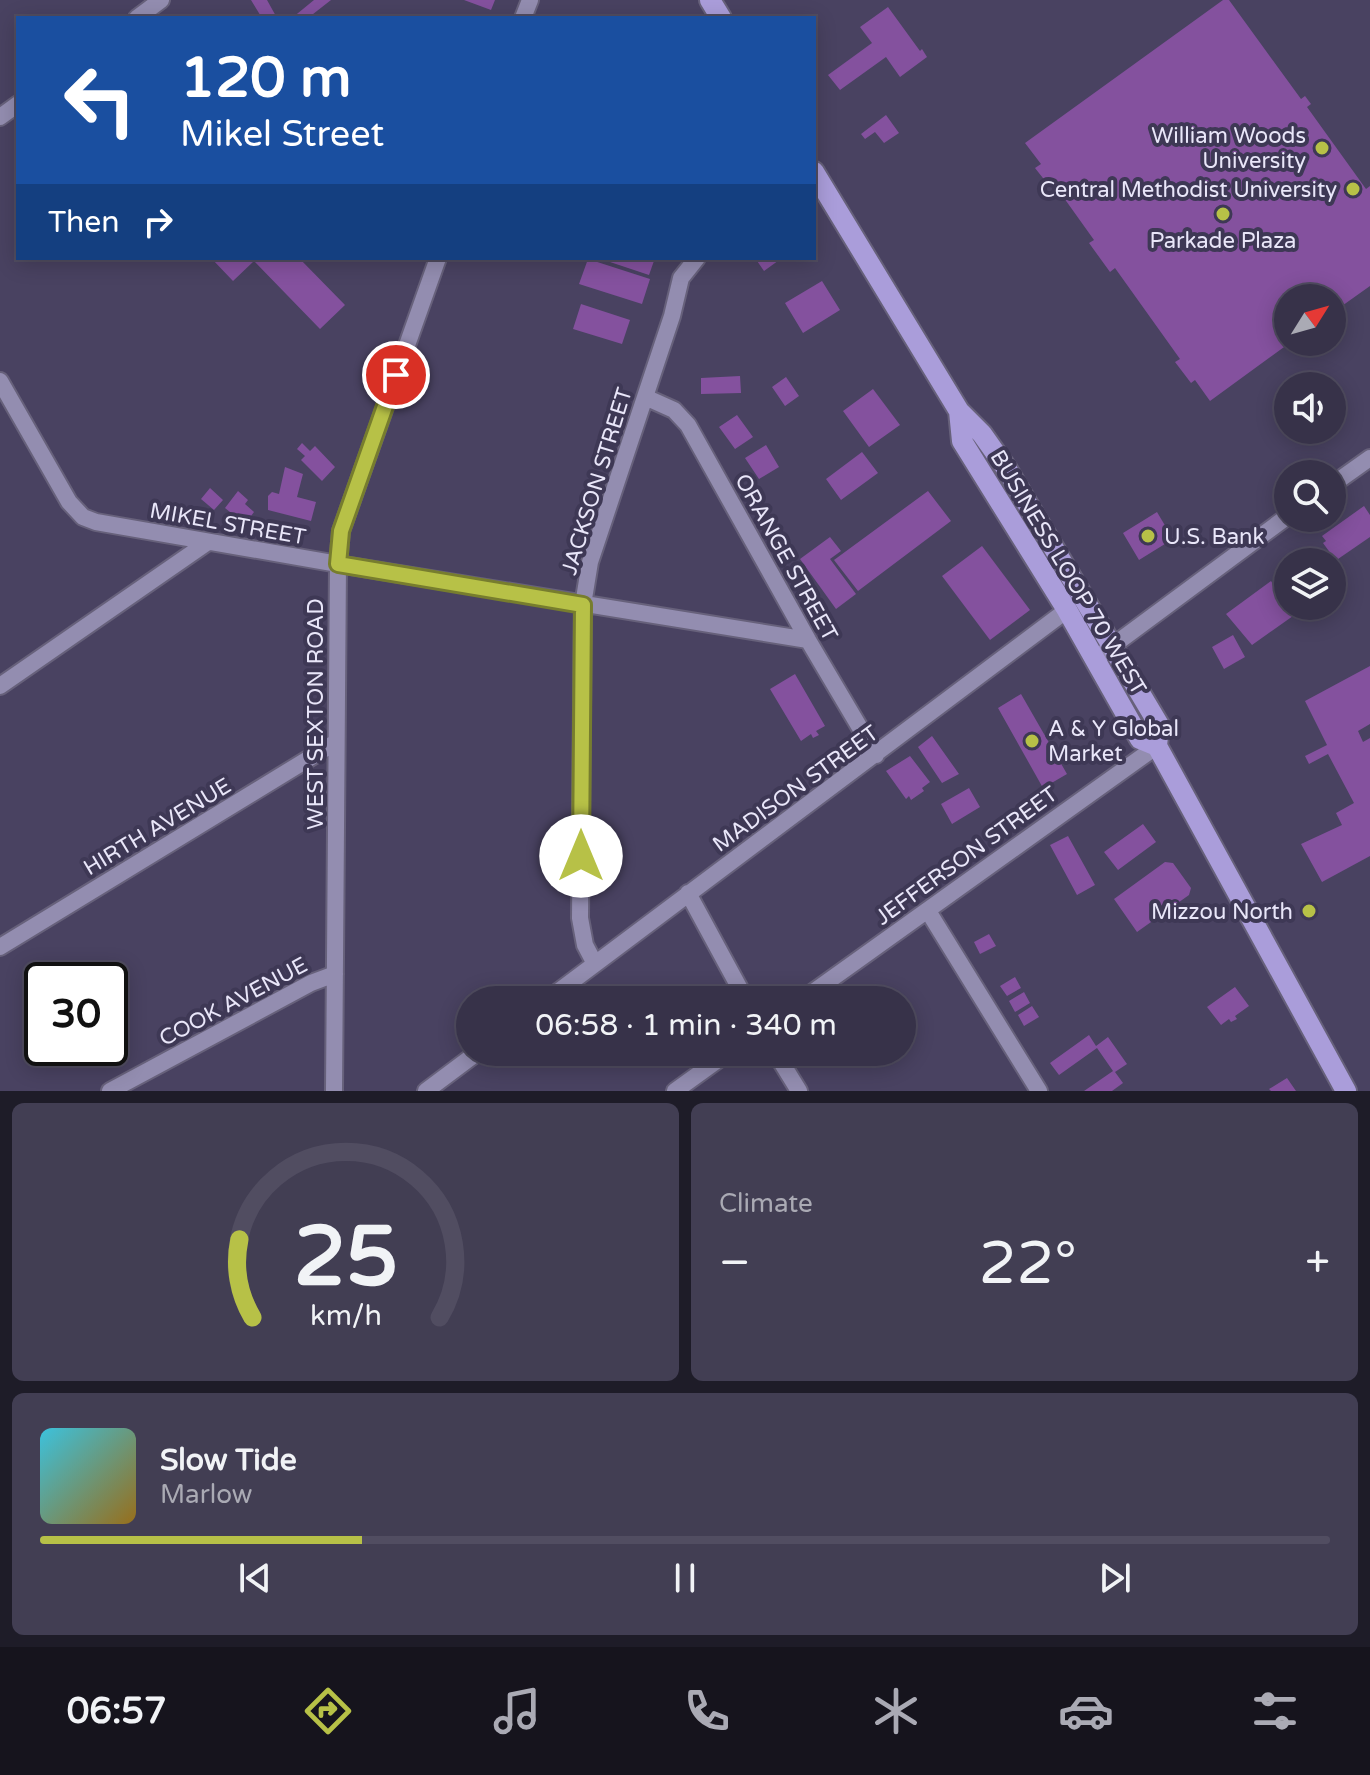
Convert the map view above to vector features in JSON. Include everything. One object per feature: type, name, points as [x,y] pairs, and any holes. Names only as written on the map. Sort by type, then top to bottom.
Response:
[{"type":"main road","name":"BUSINESS LOOP 70 WEST","points":[[816,175],[959,411],[982,434],[1006,468],[1159,725],[1157,746],[1346,1091]]},
{"type":"main road","name":"BUSINESS LOOP 70 WEST","points":[[959,411],[962,441],[1067,610],[1140,739],[1157,746]]},
{"type":"street","points":[[140,16],[161,0]]},
{"type":"street","name":"WEST SEXTON ROAD","points":[[334,1091],[338,564],[341,531],[437,260]]},
{"type":"street","name":"JACKSON STREET","points":[[595,964],[585,945],[580,918],[583,605],[590,562],[672,316],[681,278],[695,260]]},
{"type":"street","name":"MIKEL STREET","points":[[2,390],[69,502],[83,517],[208,542],[808,640]]},
{"type":"street","name":"ORANGE STREET","points":[[645,397],[674,410],[688,425],[876,755]]},
{"type":"street","points":[[1346,475],[1370,458]]},
{"type":"street","points":[[1095,658],[1274,526]]},
{"type":"street","points":[[0,686],[208,542]]},
{"type":"street","name":"MADISON STREET","points":[[566,986],[1067,610]]},
{"type":"street","name":"HIRTH AVENUE","points":[[0,947],[336,742]]},
{"type":"street","name":"JEFFERSON STREET","points":[[822,986],[1157,746]]},
{"type":"street","points":[[688,893],[738,986]]},
{"type":"street","points":[[928,911],[1039,1091]]},
{"type":"street","name":"COOK AVENUE","points":[[110,1091],[311,983],[335,974]]},
{"type":"street","points":[[426,1091],[459,1066]]},
{"type":"street","points":[[675,1091],[710,1066]]},
{"type":"street","points":[[784,1066],[799,1091]]},
{"type":"building","points":[[251,0],[267,0],[276,16],[261,16]]},
{"type":"building","points":[[314,0],[331,0],[311,16],[294,16]]},
{"type":"building","points":[[464,0],[495,0],[491,10]]},
{"type":"building","name":"Parkade Plaza","points":[[1223,0],[1229,0],[1301,99],[1305,96],[1311,104],[1307,107],[1366,189],[1370,186],[1370,286],[1346,303],[1346,284],[1274,284],[1274,354],[1210,401],[1195,380],[1191,383],[1175,362],[1180,359],[1115,268],[1110,272],[1089,243],[1094,240],[1054,184],[1050,187],[1035,168],[1041,164],[1025,143]]},
{"type":"building","points":[[888,7],[927,57],[900,77],[886,57],[840,90],[828,75],[872,43],[860,27]]},
{"type":"building","points":[[886,115],[899,133],[884,143],[875,132],[865,139],[861,134]]},
{"type":"building","points":[[213,260],[301,260],[345,305],[320,329],[254,261],[233,281]]},
{"type":"building","points":[[588,260],[650,279],[642,304],[579,284]]},
{"type":"building","points":[[604,260],[654,260],[649,275]]},
{"type":"building","points":[[756,260],[779,260],[764,271]]},
{"type":"building","points":[[822,281],[840,310],[803,333],[785,303]]},
{"type":"building","points":[[581,304],[630,320],[622,344],[573,329]]},
{"type":"building","points":[[740,376],[741,393],[701,394],[701,378]]},
{"type":"building","points":[[786,377],[799,396],[785,406],[772,387]]},
{"type":"building","points":[[873,389],[900,425],[869,447],[843,411]]},
{"type":"building","points":[[737,415],[753,437],[735,449],[719,427]]},
{"type":"building","points":[[302,443],[310,451],[315,446],[335,467],[322,481],[301,460],[305,456],[297,449]]},
{"type":"building","points":[[766,445],[779,467],[759,479],[745,458]]},
{"type":"building","points":[[862,452],[878,473],[841,500],[826,479]]},
{"type":"building","points":[[285,467],[303,474],[297,497],[316,502],[311,521],[268,510],[268,496],[272,492],[279,494]]},
{"type":"building","points":[[210,488],[223,500],[214,510],[201,499]]},
{"type":"building","points":[[238,491],[248,500],[245,504],[254,512],[245,524],[225,508]]},
{"type":"building","points":[[928,491],[951,521],[858,591],[834,560]]},
{"type":"building","points":[[1364,506],[1370,515],[1370,537],[1346,554],[1346,548],[1327,548],[1322,536],[1328,532],[1346,532],[1346,519]]},
{"type":"building","name":"U.S. Bank","points":[[1157,512],[1173,539],[1139,560],[1123,533]]},
{"type":"building","points":[[830,537],[841,551],[830,559],[856,594],[836,609],[800,559]]},
{"type":"building","points":[[982,546],[1030,610],[990,640],[942,576]]},
{"type":"building","points":[[1271,581],[1274,586],[1274,620],[1287,620],[1252,645],[1226,614]]},
{"type":"building","points":[[1233,635],[1245,657],[1224,669],[1212,647]]},
{"type":"building","points":[[1370,666],[1370,724],[1358,731],[1363,742],[1370,738],[1370,856],[1322,882],[1301,844],[1342,825],[1336,813],[1354,803],[1328,754],[1309,764],[1305,756],[1327,745],[1305,701]]},
{"type":"building","points":[[795,674],[825,726],[816,731],[819,735],[813,738],[811,734],[801,741],[770,689]]},
{"type":"building","points":[[1021,694],[1067,774],[1043,788],[998,708]]},
{"type":"building","points":[[932,736],[959,774],[942,783],[918,747]]},
{"type":"building","points":[[910,756],[930,782],[922,788],[924,791],[911,800],[909,796],[906,799],[886,771]]},
{"type":"building","points":[[969,788],[980,807],[952,824],[941,804]]},
{"type":"building","points":[[1143,824],[1156,842],[1118,870],[1104,852]]},
{"type":"building","points":[[1068,836],[1095,885],[1077,895],[1050,845]]},
{"type":"building","points":[[1165,862],[1173,863],[1191,888],[1189,895],[1137,932],[1114,899]]},
{"type":"building","points":[[989,934],[996,946],[980,954],[974,942]]},
{"type":"building","points":[[1015,977],[1021,988],[1007,996],[1000,986]]},
{"type":"building","points":[[1235,987],[1249,1006],[1235,1016],[1237,1019],[1231,1022],[1229,1019],[1221,1025],[1207,1007]]},
{"type":"building","points":[[1024,992],[1030,1003],[1015,1012],[1009,1001]]},
{"type":"building","points":[[1032,1006],[1039,1017],[1024,1026],[1018,1015]]},
{"type":"building","points":[[1089,1035],[1096,1046],[1108,1037],[1127,1064],[1115,1072],[1123,1083],[1112,1091],[1084,1091],[1113,1071],[1097,1048],[1059,1075],[1050,1063]]},
{"type":"building","points":[[1287,1078],[1296,1091],[1269,1089]]},
{"type":"place","name":"William Woods University","points":[[1322,148]]},
{"type":"place","name":"Central Methodist University","points":[[1353,189]]},
{"type":"place","name":"Parkade Plaza","points":[[1223,214]]},
{"type":"place","name":"U.S. Bank","points":[[1148,536]]},
{"type":"place","name":"A & Y Global Market","points":[[1032,741]]},
{"type":"place","name":"Mizzou North","points":[[1309,911]]},
{"type":"route","points":[[396,375],[341,531],[338,564],[583,605],[581,856]]}]
